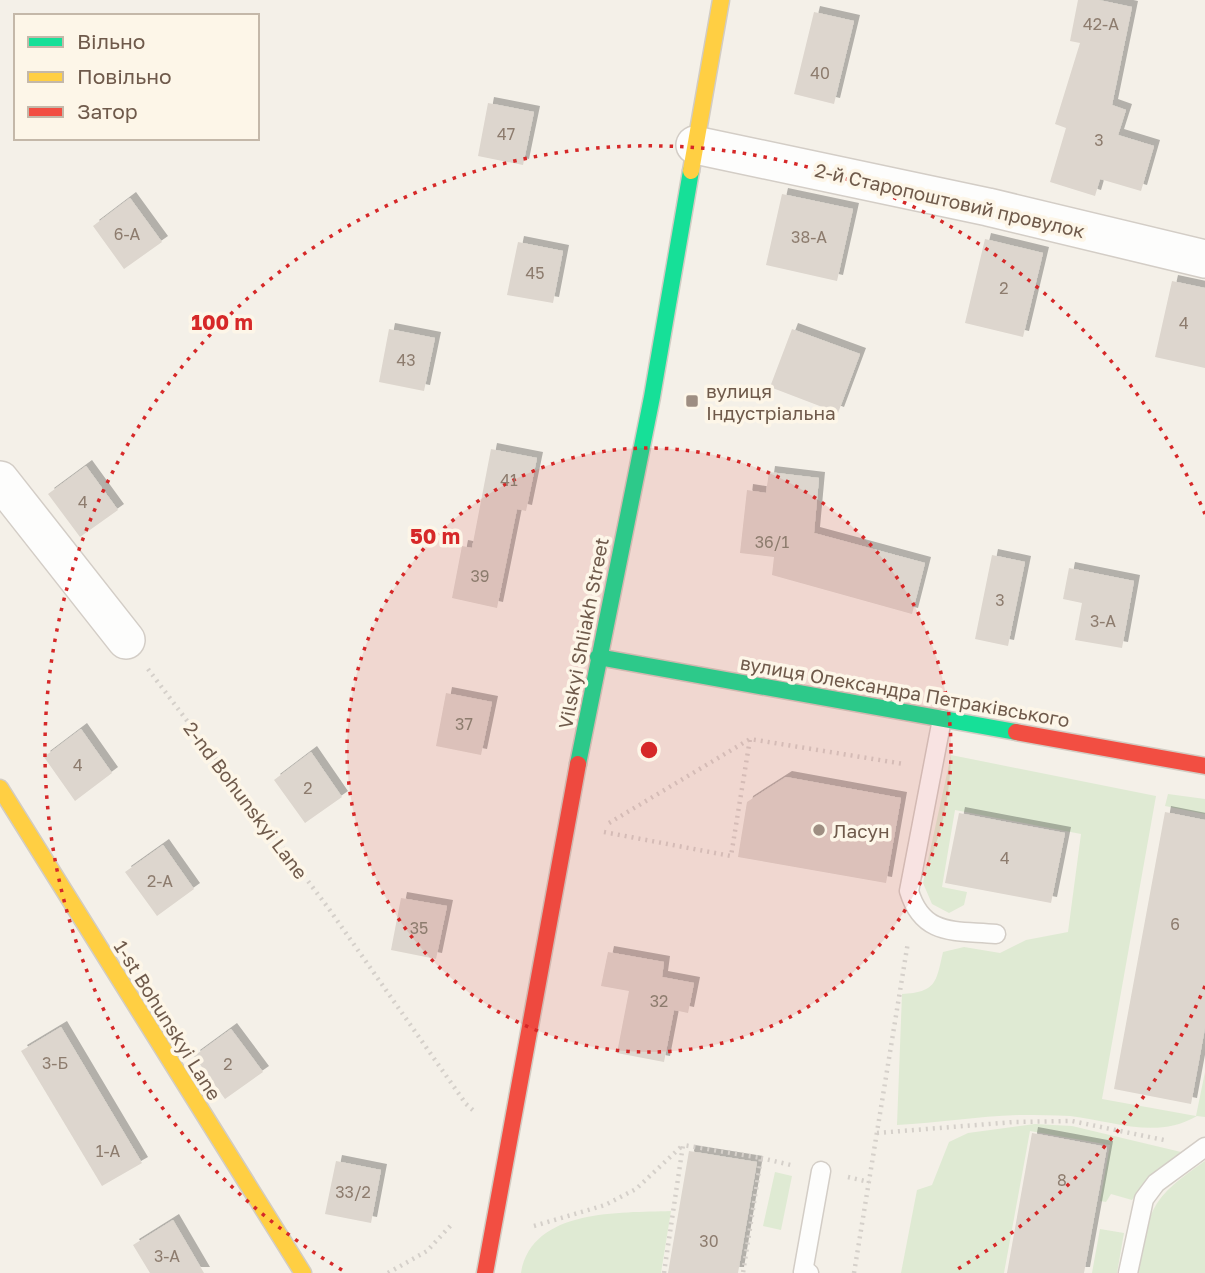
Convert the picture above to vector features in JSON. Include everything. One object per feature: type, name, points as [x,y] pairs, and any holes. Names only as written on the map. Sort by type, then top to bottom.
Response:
[{"type":"street","name":"Vilskyi Shliakh Street","points":[[485,1273],[598,657],[652,397],[721,0]]},
{"type":"street","name":"2-й Старопоштовий провулок","points":[[695,145],[988,207],[1205,259]]},
{"type":"street","points":[[0,480],[126,640]]},
{"type":"street","name":"вулиця Олександра Петраківського","points":[[598,657],[1205,766]]},
{"type":"street","name":"1-st Bohunskyi Lane","points":[[0,788],[303,1273]]},
{"type":"lane","points":[[942,719],[909,891],[914,907],[923,919],[938,928],[996,934]]},
{"type":"lane","points":[[1128,1273],[1144,1199],[1156,1182],[1205,1147]]},
{"type":"lane","points":[[809,1273],[803,1272],[821,1171]]},
{"type":"path","name":"2-nd Bohunskyi Lane","points":[[126,640],[329,909],[466,1104],[480,1116]]},
{"type":"path","points":[[750,739],[731,856],[596,831],[750,739],[932,769]]},
{"type":"path","points":[[854,1273],[914,907]]},
{"type":"path","points":[[877,1133],[1014,1122],[1072,1121],[1205,1147]]},
{"type":"path","points":[[524,1230],[605,1205],[636,1189],[682,1145]]},
{"type":"path","points":[[664,1273],[682,1145]]},
{"type":"path","points":[[682,1145],[761,1158],[743,1273]]},
{"type":"path","points":[[388,1273],[426,1251],[455,1220]]},
{"type":"green space","points":[[951,755],[1156,796],[1102,1099],[1196,1116],[1205,1072],[1205,1117],[1197,1116],[1182,1123],[1150,1128],[1070,1116],[1040,1115],[897,1125],[902,994],[922,991],[933,984],[943,952],[964,947],[1000,953],[1026,940],[1068,932],[1081,834],[955,810],[942,887],[967,892],[964,905],[949,913],[932,904],[923,883]]},
{"type":"green space","points":[[1168,794],[1205,799],[1205,814],[1165,806]]},
{"type":"green space","points":[[1035,1124],[1072,1126],[1181,1152],[1149,1176],[1132,1200],[1111,1194],[1106,1202],[1100,1201],[1110,1145],[1030,1131],[1004,1273],[901,1273],[917,1190],[932,1185],[949,1142],[968,1133]]},
{"type":"green space","points":[[1205,1161],[1205,1273],[1138,1273],[1145,1233],[1155,1207],[1173,1185]]},
{"type":"green space","points":[[775,1172],[792,1176],[781,1230],[763,1226]]},
{"type":"green space","points":[[671,1211],[661,1273],[521,1273],[529,1252],[542,1236],[560,1225],[604,1214]]},
{"type":"green space","points":[[1100,1229],[1124,1233],[1117,1273],[1092,1273]]},
{"type":"building","points":[[1078,0],[1099,0],[1132,7],[1112,105],[1126,110],[1118,135],[1154,146],[1141,191],[1100,179],[1095,196],[1050,182],[1066,128],[1055,124],[1080,43],[1070,41]]},
{"type":"building","points":[[814,12],[854,21],[834,104],[794,94]]},
{"type":"building","points":[[488,103],[534,112],[523,165],[478,156]]},
{"type":"building","points":[[782,194],[853,209],[837,281],[766,265]]},
{"type":"building","points":[[130,198],[162,242],[124,269],[93,226]]},
{"type":"building","points":[[985,239],[1043,253],[1023,337],[965,323]]},
{"type":"building","points":[[518,242],[563,251],[553,303],[507,295]]},
{"type":"building","points":[[1172,281],[1205,288],[1205,368],[1155,357]]},
{"type":"building","points":[[389,329],[435,338],[424,391],[379,382]]},
{"type":"building","points":[[792,329],[860,354],[838,413],[770,387]]},
{"type":"building","points":[[491,449],[537,458],[526,511],[517,509],[497,608],[452,598],[462,546],[472,548]]},
{"type":"building","points":[[86,466],[118,510],[80,537],[48,494]]},
{"type":"building","points":[[769,472],[819,478],[814,533],[925,563],[912,614],[772,575],[774,557],[740,553],[747,490],[766,493]]},
{"type":"building","points":[[992,555],[1025,562],[1008,646],[975,639]]},
{"type":"building","points":[[1069,568],[1134,581],[1122,648],[1075,640],[1082,603],[1063,599]]},
{"type":"building","points":[[446,693],[492,702],[481,755],[436,746]]},
{"type":"building","points":[[81,729],[112,773],[75,801],[44,757]]},
{"type":"building","points":[[311,752],[342,797],[305,823],[274,780]]},
{"type":"building","name":"Ласун","points":[[786,777],[901,798],[886,883],[738,857],[747,802]]},
{"type":"building","points":[[1165,812],[1205,820],[1205,1028],[1191,1104],[1114,1089]]},
{"type":"building","points":[[959,813],[1065,833],[1051,903],[945,883]]},
{"type":"building","points":[[163,845],[194,889],[157,916],[125,872]]},
{"type":"building","points":[[401,898],[447,906],[436,959],[391,950]]},
{"type":"building","points":[[608,952],[664,962],[662,977],[694,983],[688,1013],[674,1010],[664,1062],[617,1053],[629,991],[601,986]]},
{"type":"building","points":[[61,1027],[142,1163],[102,1186],[21,1051]]},
{"type":"building","points":[[231,1029],[263,1072],[225,1099],[194,1056]]},
{"type":"building","points":[[1032,1133],[1107,1147],[1084,1273],[1007,1273]]},
{"type":"building","points":[[689,1151],[757,1162],[738,1273],[668,1273]]},
{"type":"building","points":[[336,1161],[381,1170],[371,1223],[325,1214]]},
{"type":"building","points":[[173,1220],[204,1273],[150,1273],[133,1245]]},
{"type":"traffic: fast","points":[[578,764],[652,397],[691,171]]},
{"type":"traffic: fast","points":[[598,657],[1016,732]]},
{"type":"traffic: slow","points":[[691,171],[721,0]]},
{"type":"traffic: slow","points":[[0,788],[303,1273]]},
{"type":"traffic: jam","points":[[1016,732],[1205,766]]},
{"type":"traffic: jam","points":[[485,1273],[578,764]]},
{"type":"place","name":"вулиця Індустріальна","points":[[692,401]]},
{"type":"place","name":"Ласун","points":[[819,830]]}]
